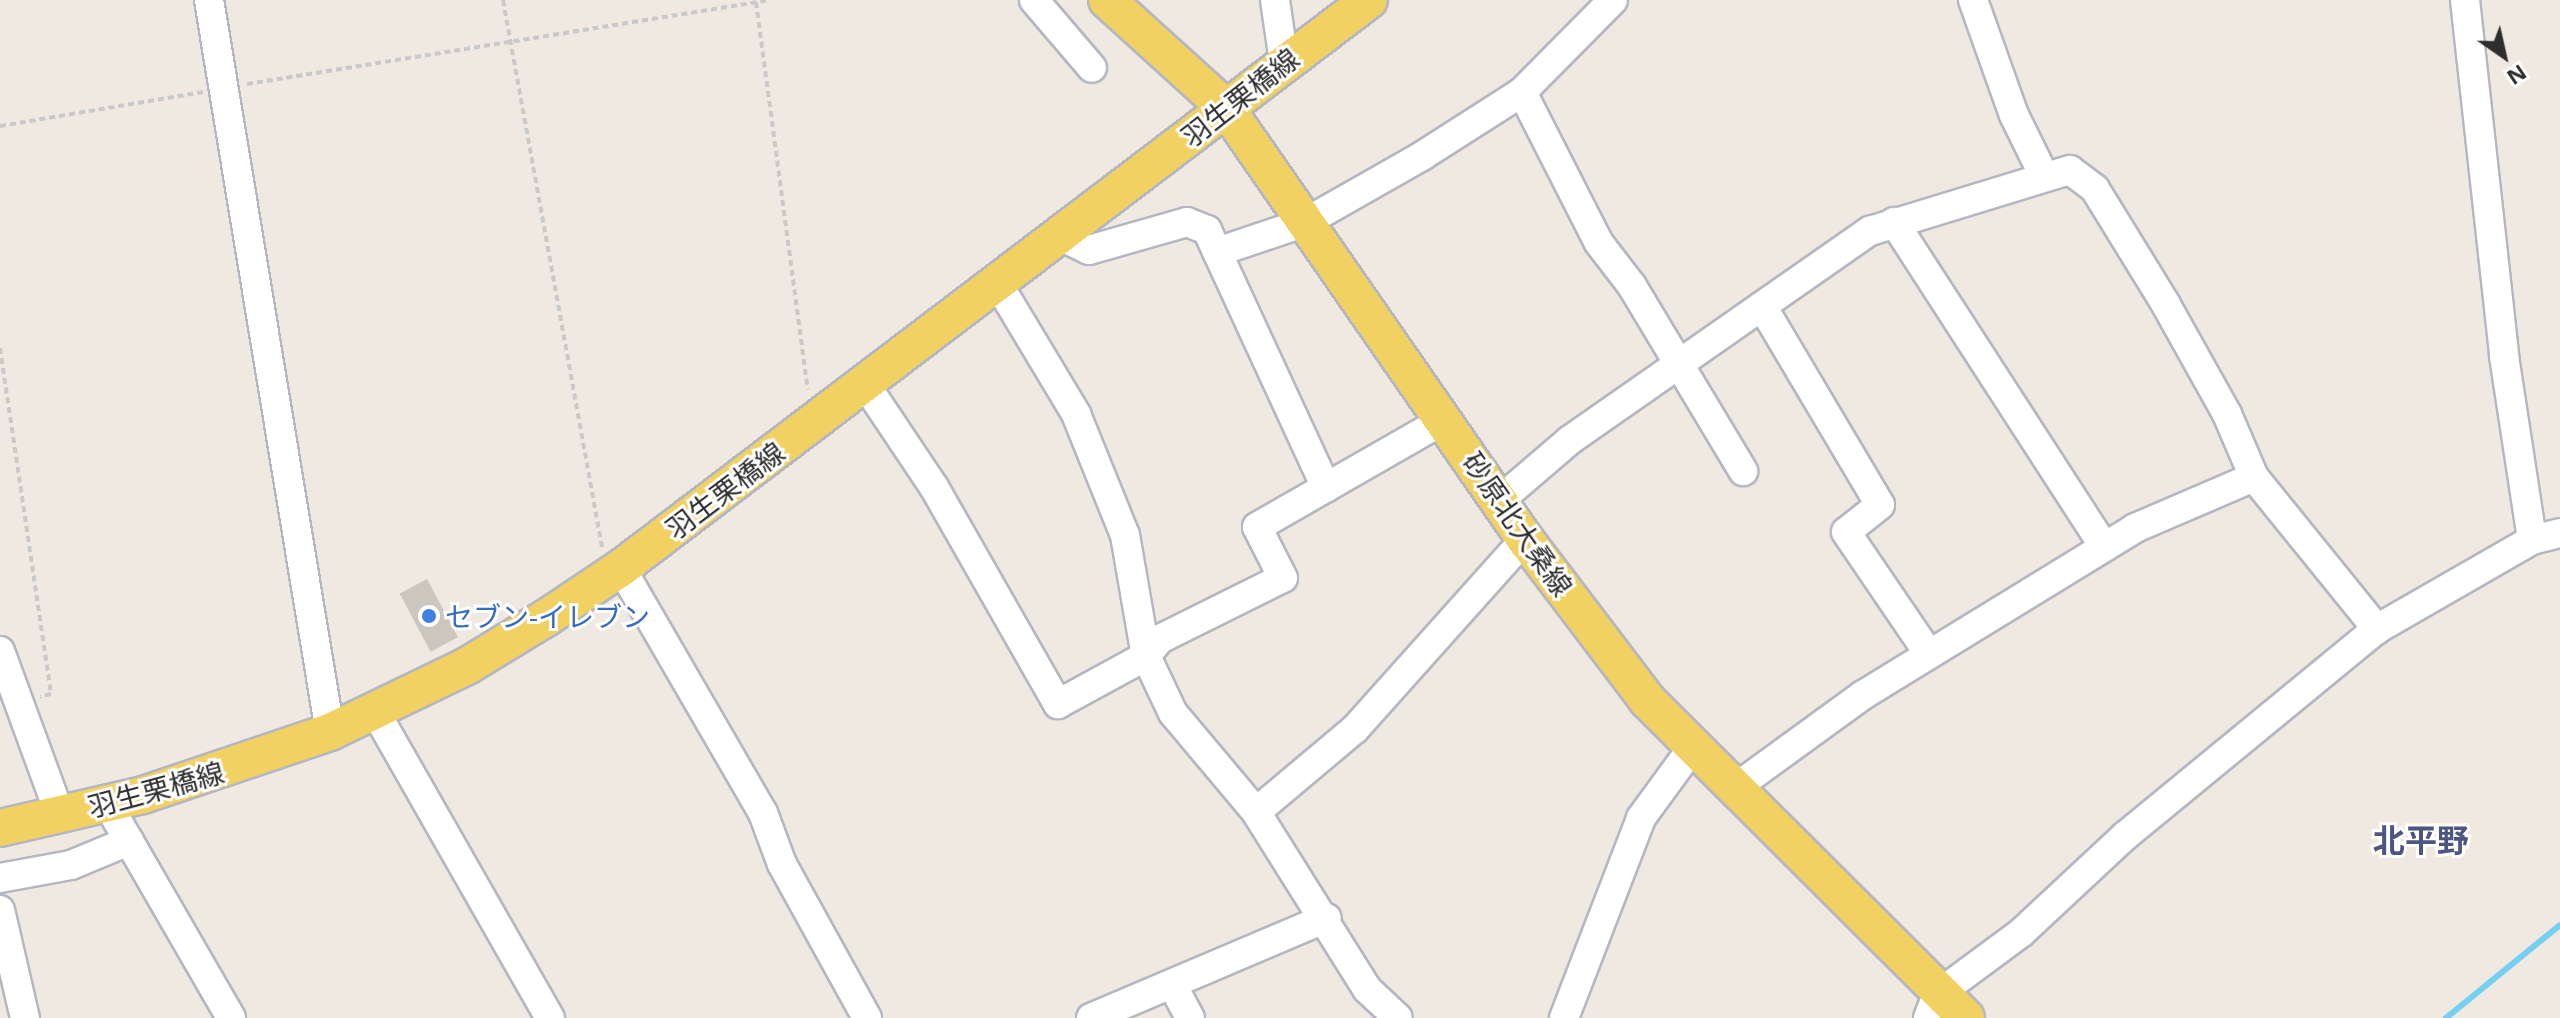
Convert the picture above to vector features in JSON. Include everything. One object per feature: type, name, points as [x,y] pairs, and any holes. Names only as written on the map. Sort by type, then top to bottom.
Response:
[{"type":"main road","name":"砂原北大桑線","points":[[1107,0],[1226,108],[1525,539],[1647,700],[1735,788],[1932,1007],[1966,1018]]},
{"type":"main road","name":"羽生栗橋線","points":[[0,828],[107,803],[244,765],[376,713],[467,666],[615,572],[1369,0]]},
{"type":"street","points":[[209,0],[330,732]]},
{"type":"street","points":[[1034,0],[1092,68]]},
{"type":"street","points":[[1275,0],[1284,62]]},
{"type":"street","points":[[1217,252],[1306,222],[1522,92],[1613,0]]},
{"type":"street","points":[[1973,0],[2014,115],[2044,176]]},
{"type":"street","points":[[2465,0],[2504,356],[2532,540]]},
{"type":"street","points":[[1522,92],[1599,243],[1743,471]]},
{"type":"street","points":[[1500,500],[1570,440],[1870,231],[2070,170],[2095,189],[2227,414],[2254,477],[2377,629]]},
{"type":"street","points":[[1060,236],[1089,250],[1187,222],[1207,230],[1326,488]]},
{"type":"street","points":[[1894,222],[2104,547]]},
{"type":"street","points":[[998,284],[1076,414],[1125,535],[1146,656],[1173,713],[1256,812],[1327,918],[1367,989],[1398,1018]]},
{"type":"street","points":[[1762,306],[1880,505],[1846,532],[1929,654]]},
{"type":"street","points":[[865,384],[934,487],[1058,704],[1146,656],[1160,639],[1283,578],[1257,527],[1444,420]]},
{"type":"street","points":[[1735,788],[1809,730],[2104,547],[2254,477]]},
{"type":"street","points":[[1932,1007],[2022,932],[2125,836],[2377,629],[2532,540],[2560,533]]},
{"type":"street","points":[[1256,812],[1355,729],[1525,539]]},
{"type":"street","points":[[615,572],[763,813],[782,864],[867,1018]]},
{"type":"street","points":[[0,651],[60,815]]},
{"type":"street","points":[[376,713],[550,1018]]},
{"type":"street","points":[[1564,1018],[1641,818],[1692,748]]},
{"type":"street","points":[[107,803],[231,1018]]},
{"type":"street","points":[[0,878],[71,865],[129,841]]},
{"type":"street","points":[[0,910],[25,1018]]},
{"type":"street","points":[[1091,1018],[1173,986],[1327,918]]},
{"type":"street","points":[[1173,986],[1190,1018]]},
{"type":"path","points":[[503,0],[615,572]]},
{"type":"path","points":[[0,126],[770,0]]},
{"type":"path","points":[[756,1],[813,424]]},
{"type":"path","points":[[0,348],[51,694],[18,702]]},
{"type":"building","name":"セブン-イレブン","points":[[427,579],[458,637],[431,652],[400,594]]},
{"type":"waterway","points":[[2446,1018],[2560,925]]},
{"type":"place","name":"セブン-イレブン","points":[[429,616]]},
{"type":"district","name":"北平野","points":[[2421,840]]}]
